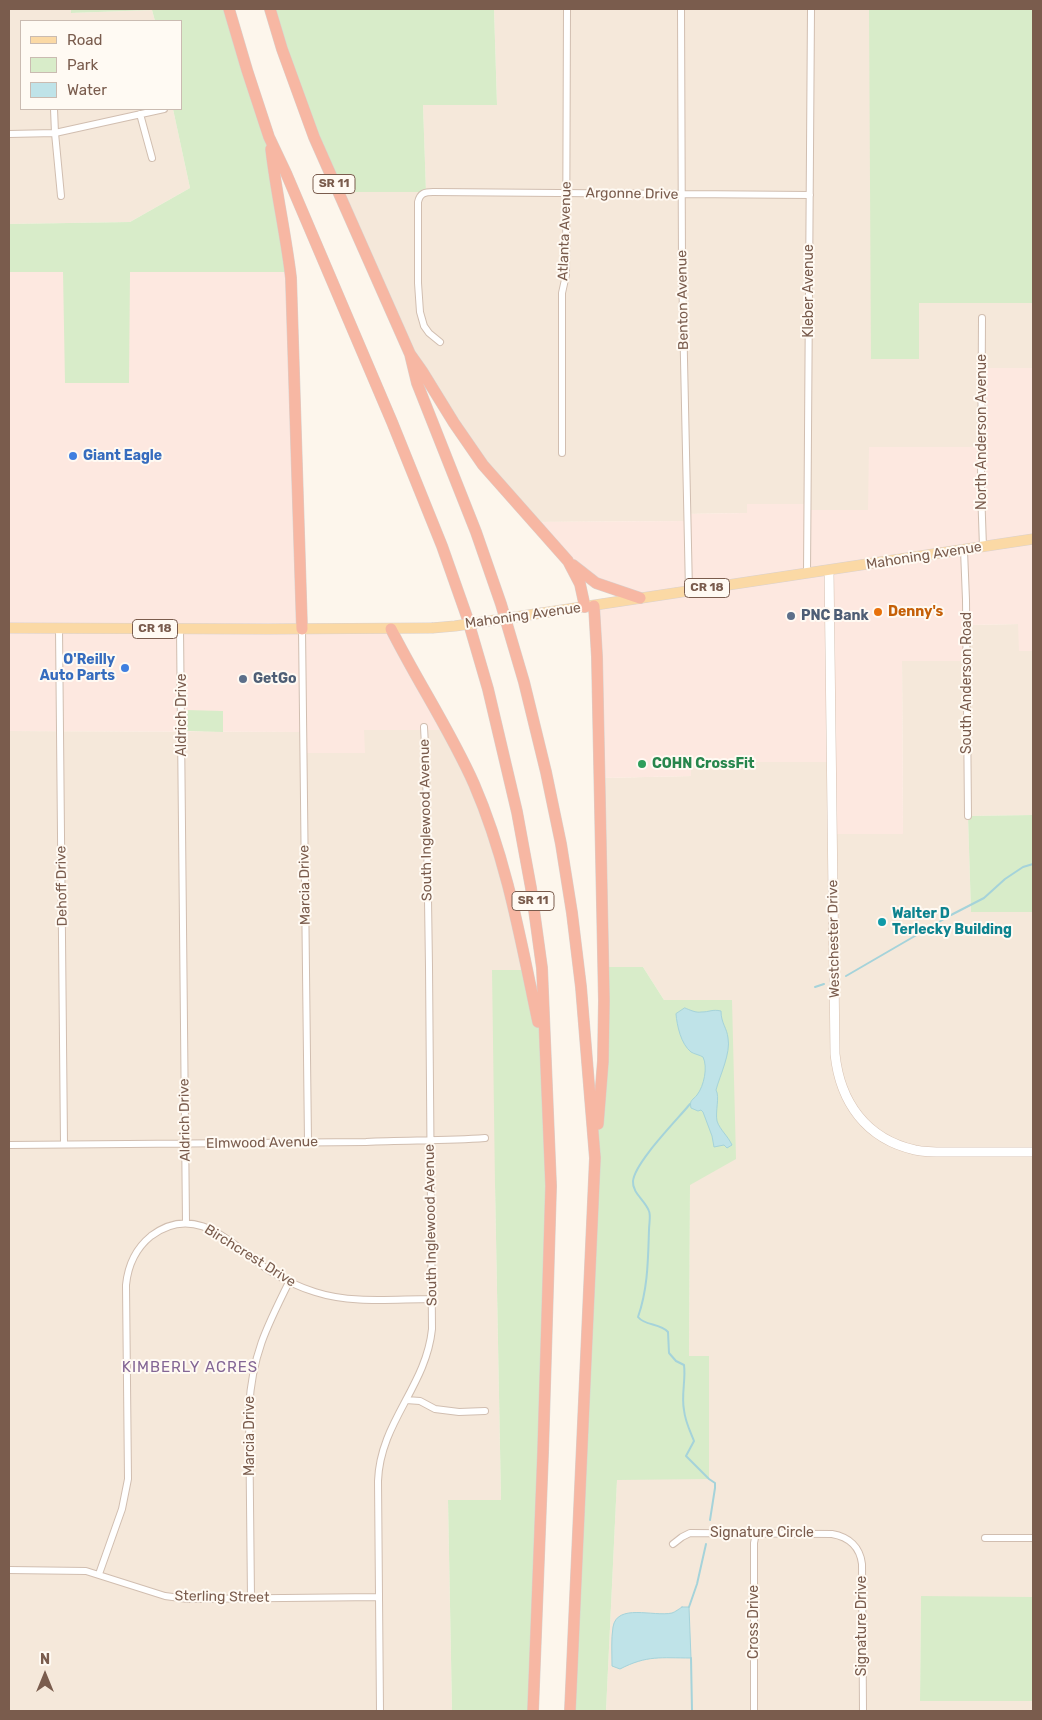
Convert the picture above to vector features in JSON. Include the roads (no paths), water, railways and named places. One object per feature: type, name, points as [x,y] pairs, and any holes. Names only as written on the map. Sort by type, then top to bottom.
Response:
[{"type":"highway","name":"SR 11","points":[[229,9],[270,137],[442,546],[475,644],[504,750],[531,888],[542,968],[549,1127],[550,1246],[533,1711]]},
{"type":"highway","name":"SR 11","points":[[270,9],[284,55],[314,137],[410,354],[419,390],[473,522],[501,604],[524,682],[561,844],[581,987],[595,1158],[570,1711]]},
{"type":"highway","points":[[270,137],[274,179],[291,278],[302,629]]},
{"type":"highway","points":[[410,354],[479,459],[568,561],[596,583],[640,598]]},
{"type":"highway","points":[[568,561],[590,606],[597,657],[604,1001],[603,1061],[595,1158]]},
{"type":"highway","points":[[390,629],[461,758],[486,815],[513,905],[545,1054]]},
{"type":"main road","name":"Mahoning Avenue","points":[[9,628],[432,628],[1033,539]]},
{"type":"street","name":"Atlanta Avenue","points":[[562,453],[562,293],[566,275],[567,9]]},
{"type":"street","name":"Benton Avenue","points":[[681,9],[682,194],[689,591]]},
{"type":"street","name":"Kleber Avenue","points":[[807,573],[811,9]]},
{"type":"street","points":[[54,110],[61,196]]},
{"type":"street","points":[[9,134],[55,133],[159,110]]},
{"type":"street","points":[[140,114],[152,158]]},
{"type":"street","name":"Argonne Drive","points":[[440,342],[429,334],[424,326],[420,312],[418,202],[423,193],[810,195]]},
{"type":"street","name":"North Anderson Avenue","points":[[982,318],[981,489],[983,546]]},
{"type":"street","name":"South Anderson Road","points":[[964,550],[968,816]]},
{"type":"street","name":"Westchester Drive","points":[[830,570],[835,1054],[840,1084],[850,1104],[865,1123],[880,1135],[899,1145],[928,1152],[1033,1152]]},
{"type":"street","name":"Dehoff Drive","points":[[59,629],[64,1144]]},
{"type":"street","name":"Aldrich Drive","points":[[180,629],[186,1223]]},
{"type":"street","name":"Marcia Drive","points":[[302,629],[308,1142]]},
{"type":"street","name":"South Inglewood Avenue","points":[[380,1711],[379,1464],[387,1437],[423,1368],[429,1349],[432,1329],[424,727]]},
{"type":"street","name":"Elmwood Avenue","points":[[9,1144],[308,1142],[485,1138]]},
{"type":"street","points":[[99,1574],[122,1509],[128,1479],[126,1285],[128,1271],[134,1255],[145,1241],[156,1232],[186,1223]]},
{"type":"street","name":"Birchcrest Drive","points":[[186,1223],[200,1225],[218,1232],[269,1270],[289,1282],[316,1293],[344,1299],[432,1299]]},
{"type":"street","name":"Marcia Drive","points":[[251,1598],[250,1385],[254,1362],[261,1340],[289,1282]]},
{"type":"street","points":[[406,1400],[420,1401],[436,1408],[459,1412],[485,1411]]},
{"type":"street","name":"Signature Circle","points":[[673,1544],[690,1533],[832,1534],[842,1536],[852,1543]]},
{"type":"street","name":"Cross Drive","points":[[754,1711],[754,1543],[756,1533]]},
{"type":"street","points":[[985,1538],[1033,1538]]},
{"type":"street","name":"Signature Drive","points":[[852,1543],[860,1556],[862,1564],[863,1711]]},
{"type":"street","name":"Sterling Street","points":[[9,1570],[76,1570],[99,1574],[173,1598],[379,1597]]},
{"type":"water","points":[[685,1008],[697,1012],[721,1011],[729,1044],[727,1057],[716,1090],[718,1096],[717,1121],[732,1145],[727,1148],[724,1145],[714,1147],[703,1112],[691,1108],[691,1102],[697,1095],[703,1082],[705,1066],[703,1057],[688,1049],[680,1034],[676,1014]]},
{"type":"water","points":[[682,1607],[689,1607],[691,1658],[646,1659],[620,1669],[612,1666],[612,1632],[616,1620],[621,1615],[637,1612],[672,1613]]},
{"type":"waterway","points":[[846,976],[984,898],[1005,879],[1023,867],[1033,864]]},
{"type":"waterway","points":[[815,987],[824,984]]},
{"type":"waterway","points":[[690,1104],[648,1153],[635,1173],[633,1181],[633,1185],[650,1215],[646,1285],[638,1317],[668,1332],[669,1353],[676,1361],[684,1365],[683,1404],[694,1441],[686,1456],[715,1483],[710,1520]]},
{"type":"waterway","points":[[689,1607],[697,1584],[706,1544]]},
{"type":"waterway","points":[[691,1658],[692,1711]]},
{"type":"place","name":"Giant Eagle","points":[[73,456]]},
{"type":"place","name":"Denny's","points":[[878,612]]},
{"type":"place","name":"PNC Bank","points":[[791,616]]},
{"type":"place","name":"O'Reilly Auto Parts","points":[[125,668]]},
{"type":"place","name":"GetGo","points":[[243,679]]},
{"type":"place","name":"COHN CrossFit","points":[[642,764]]},
{"type":"place","name":"Walter D Terlecky Building","points":[[882,922]]},
{"type":"district","name":"KIMBERLY ACRES","points":[[190,1368]]}]
